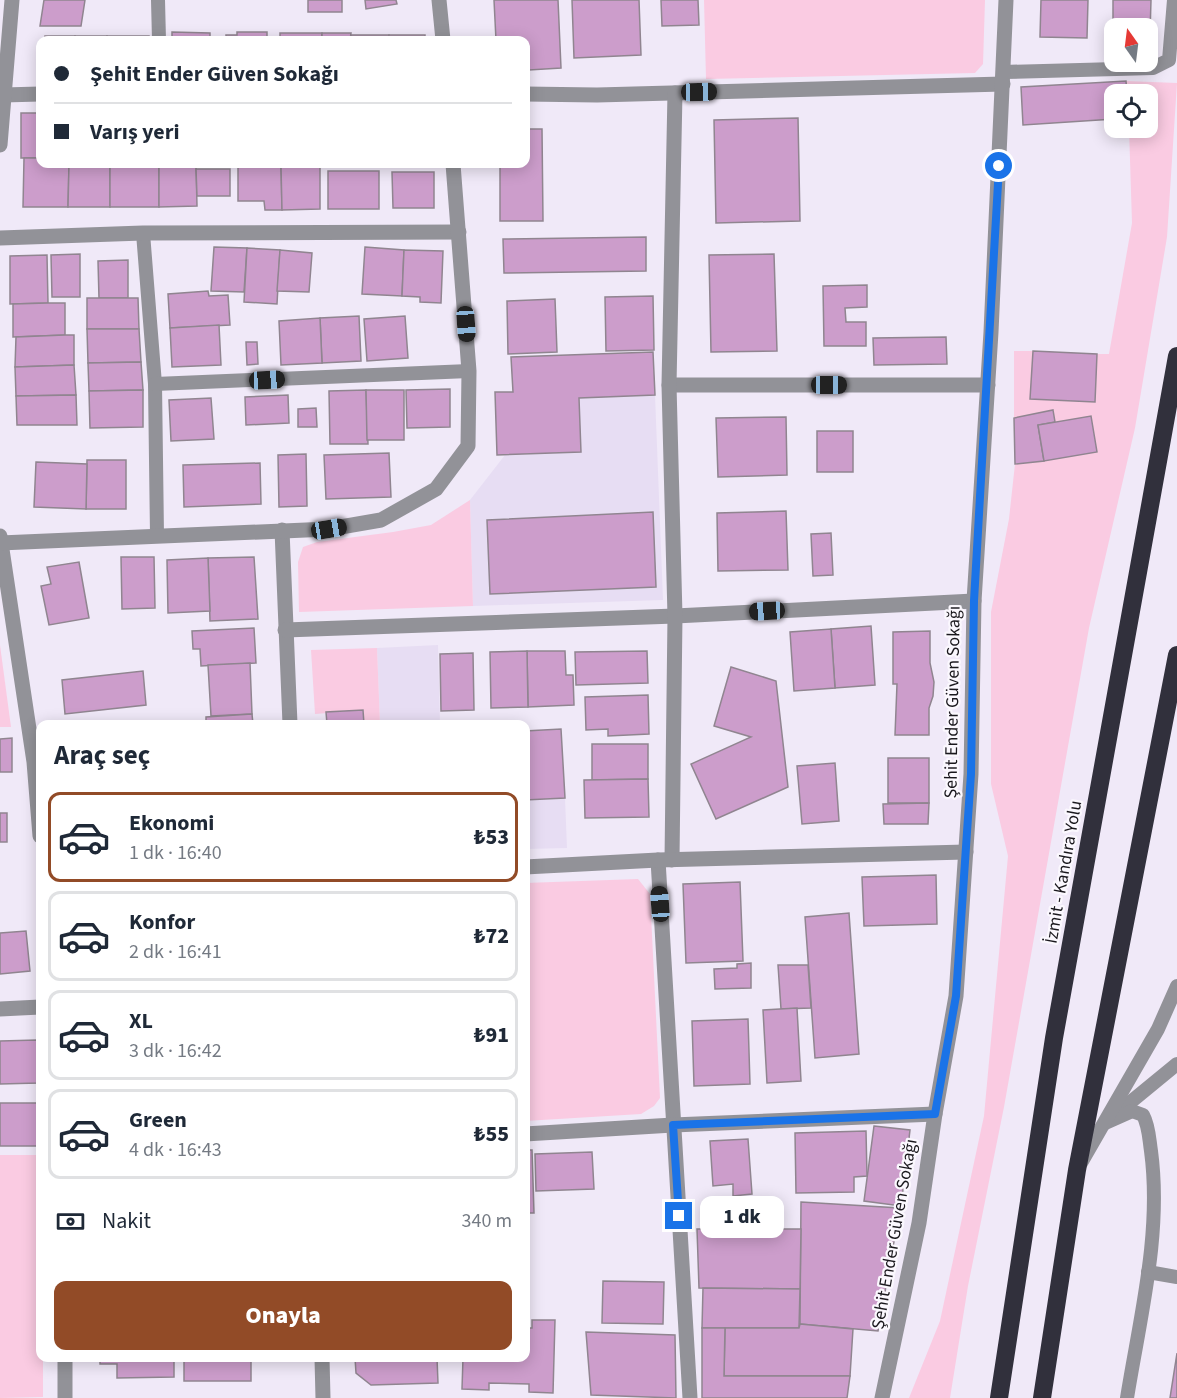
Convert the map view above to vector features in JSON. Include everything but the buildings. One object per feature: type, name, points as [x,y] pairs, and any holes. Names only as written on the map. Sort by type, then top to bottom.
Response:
[{"type":"highway","name":"İzmit - Kandıra Yolu","points":[[999,1398],[1054,1038],[1177,356]]},
{"type":"highway","points":[[1042,1398],[1077,1170],[1177,655]]},
{"type":"highway","points":[[1047,1398],[1048,1362]]},
{"type":"street","points":[[0,145],[12,0]]},
{"type":"street","points":[[439,0],[442,36]]},
{"type":"street","name":"Şehit Ender Güven Sokağı","points":[[882,1398],[919,1223],[956,996],[971,774],[974,601],[988,385],[1006,0]]},
{"type":"street","points":[[530,94],[675,93],[1004,78]]},
{"type":"street","points":[[675,93],[669,385],[675,616],[665,860],[673,1125],[690,1398]]},
{"type":"street","points":[[3,95],[36,94]]},
{"type":"street","points":[[0,543],[329,529],[381,520],[436,489],[468,446],[469,370],[453,168]]},
{"type":"street","points":[[0,238],[143,233],[459,232]]},
{"type":"street","points":[[669,385],[988,385]]},
{"type":"street","points":[[282,530],[290,720]]},
{"type":"street","points":[[0,536],[36,787]]},
{"type":"street","points":[[285,630],[675,616],[974,601]]},
{"type":"street","points":[[530,867],[665,860],[966,852]]},
{"type":"street","points":[[0,1009],[36,1007]]},
{"type":"street","points":[[530,1134],[935,1114]]},
{"type":"street","points":[[65,1362],[65,1398]]},
{"type":"street","points":[[322,1362],[323,1398]]},
{"type":"lane","points":[[158,0],[159,36]]},
{"type":"lane","points":[[1004,78],[1153,68],[1169,60],[1174,0]]},
{"type":"lane","points":[[143,233],[155,384],[157,535]]},
{"type":"lane","points":[[155,384],[469,370]]},
{"type":"lane","points":[[1077,1170],[1158,1029],[1177,986]]},
{"type":"lane","points":[[1106,1123],[1177,1064]]},
{"type":"lane","points":[[1106,1123],[1132,1112],[1143,1115],[1153,1165],[1156,1200],[1148,1272],[1127,1398]]},
{"type":"lane","points":[[1148,1272],[1177,1277]]},
{"type":"shaded area","points":[[704,0],[985,0],[983,64],[975,73],[706,79]]},
{"type":"shaded area","points":[[1126,81],[1177,83],[1167,237],[1135,428],[1089,628],[1004,1107],[968,1286],[950,1398],[909,1398],[940,1321],[984,1116],[1008,856],[991,784],[991,612],[1009,519],[1015,464],[1044,461],[1055,422],[1053,411],[1014,418],[1014,351],[1033,351],[1031,399],[1095,402],[1097,354],[1109,354],[1132,223],[1129,138],[1158,138],[1158,84],[1126,84]]},
{"type":"shaded area","points":[[655,395],[663,600],[473,606],[470,500],[505,455],[581,452],[579,398]]},
{"type":"shaded area","points":[[470,500],[473,606],[299,612],[298,562],[303,547],[317,542],[431,525]]},
{"type":"shaded area","points":[[0,645],[11,727],[0,727]]},
{"type":"shaded area","points":[[438,645],[440,720],[380,720],[377,648]]},
{"type":"shaded area","points":[[377,648],[380,720],[364,720],[363,710],[315,714],[311,650]]},
{"type":"shaded area","points":[[565,798],[567,848],[530,849],[530,800]]},
{"type":"shaded area","points":[[638,879],[650,894],[660,1098],[654,1106],[641,1114],[530,1121],[530,883]]},
{"type":"shaded area","points":[[0,1155],[36,1155],[36,1362],[43,1362],[43,1397],[0,1398]]},
{"type":"route","points":[[679,1216],[673,1125],[935,1114],[956,996],[971,774],[974,601],[999,166]]}]
